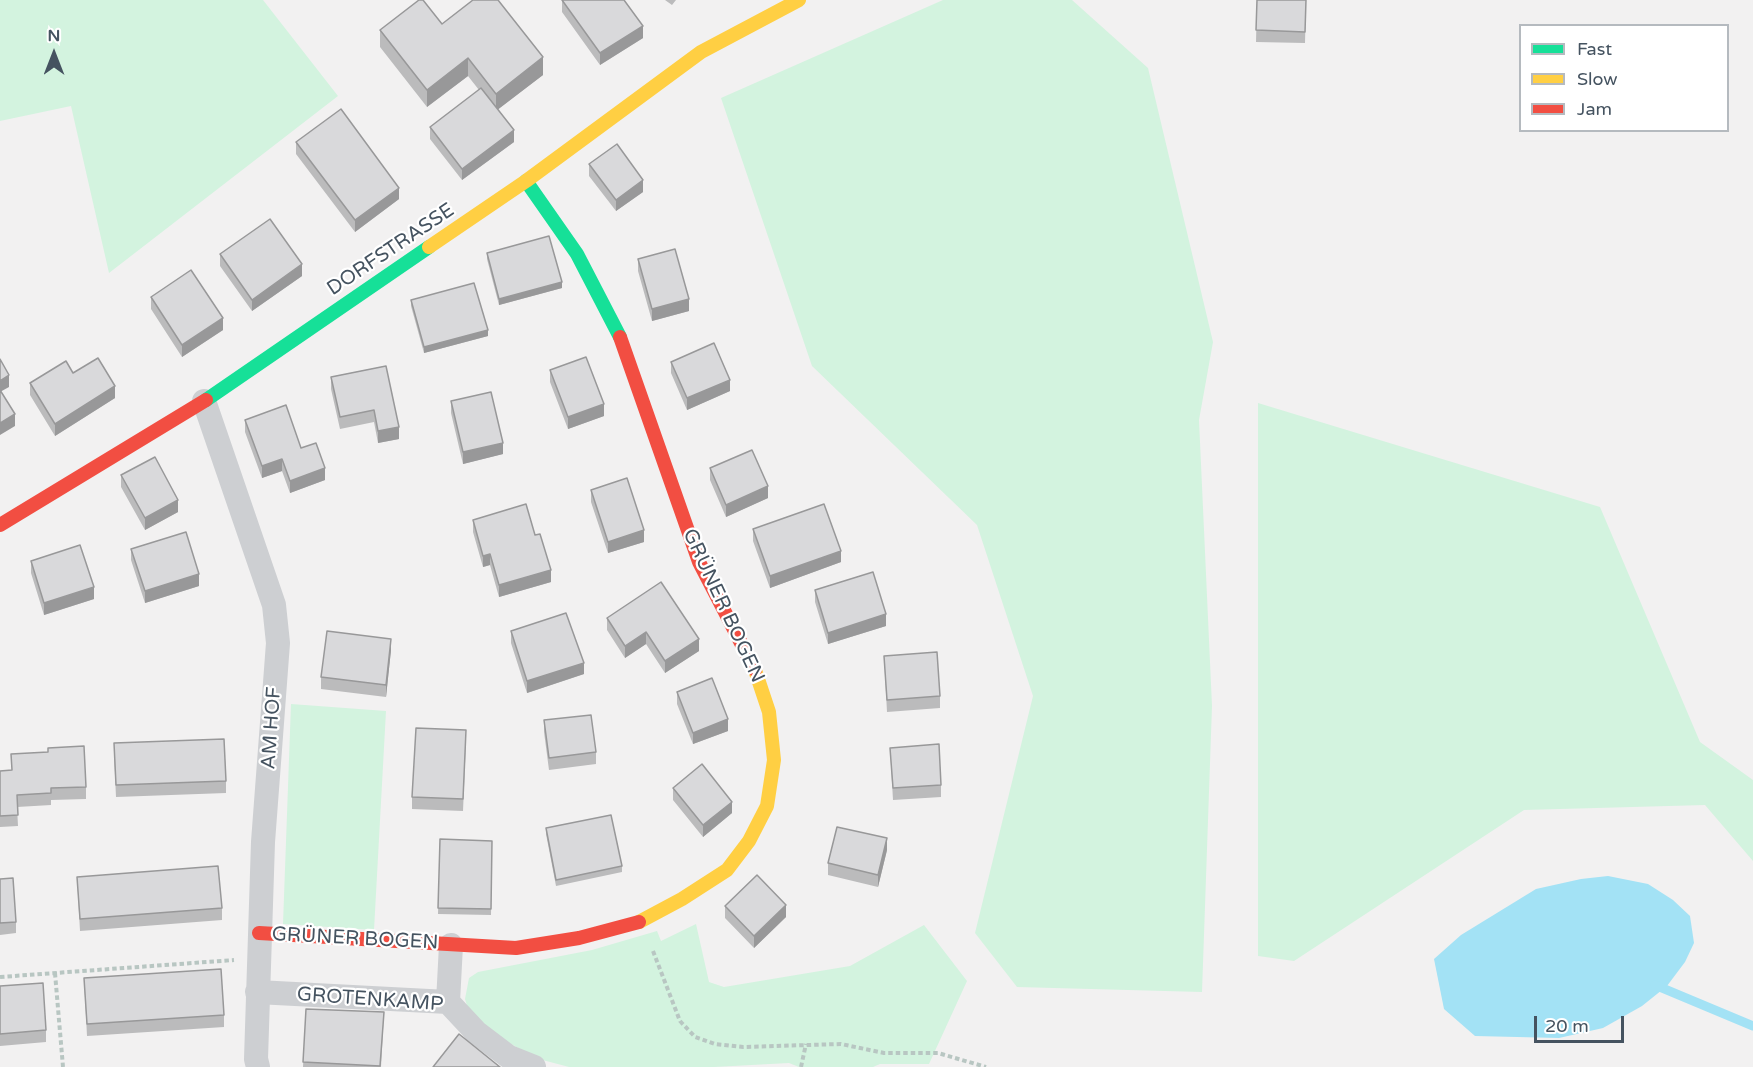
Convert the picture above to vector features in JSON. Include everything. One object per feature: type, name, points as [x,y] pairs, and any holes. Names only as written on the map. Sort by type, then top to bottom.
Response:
[{"type":"street","name":"DORFSTRASSE","points":[[0,525],[204,401],[526,181],[701,52],[799,0]]},
{"type":"street","name":"GRÜNER BOGEN","points":[[259,933],[516,948],[579,938],[642,921],[682,900],[727,870],[749,841],[767,806],[774,760],[769,712],[752,661],[699,562],[618,332],[577,254],[526,181]]},
{"type":"street","name":"AM HOF","points":[[204,401],[274,605],[278,643],[263,842],[254,1064]]},
{"type":"street","name":"GRÜNER BOGEN","points":[[448,1002],[451,945]]},
{"type":"street","name":"GROTENKAMP","points":[[257,992],[448,1002],[476,1032],[509,1057],[534,1067]]},
{"type":"path","points":[[642,921],[680,1021],[695,1037],[716,1044],[744,1047],[841,1044],[884,1053],[938,1053],[986,1067]]},
{"type":"path","points":[[0,977],[258,958]]},
{"type":"path","points":[[55,973],[63,1067]]},
{"type":"path","points":[[801,1067],[806,1044]]},
{"type":"green space","points":[[0,0],[263,0],[338,96],[109,273],[71,106],[0,121]]},
{"type":"green space","points":[[943,0],[1072,0],[1148,68],[1213,342],[1199,420],[1212,706],[1202,992],[1017,987],[975,933],[1033,696],[977,525],[812,366],[721,98]]},
{"type":"green space","points":[[1258,403],[1600,507],[1700,742],[1753,780],[1753,861],[1705,805],[1524,810],[1294,961],[1258,956]]},
{"type":"green space","points":[[291,704],[386,711],[374,930],[283,924]]},
{"type":"green space","points":[[696,924],[709,982],[724,987],[850,966],[924,925],[967,981],[929,1064],[880,1064],[873,1067],[799,1067],[789,1063],[714,1067],[569,1067],[535,1058],[489,1031],[468,1009],[465,999],[469,978],[478,972],[592,950],[657,931],[661,941]]},
{"type":"water","points":[[1608,876],[1648,884],[1673,900],[1690,916],[1694,943],[1685,962],[1667,986],[1642,1006],[1603,1028],[1559,1038],[1475,1036],[1444,1009],[1434,959],[1461,935],[1536,889],[1581,879]]},
{"type":"building","points":[[419,0],[423,0],[442,24],[473,0],[498,0],[543,57],[496,94],[468,58],[427,90],[380,30]]},
{"type":"building","points":[[562,0],[624,0],[643,26],[600,53]]},
{"type":"building","points":[[1257,0],[1306,0],[1305,32],[1256,30]]},
{"type":"building","points":[[481,88],[514,130],[462,169],[430,127]]},
{"type":"building","points":[[341,109],[399,188],[355,220],[296,142]]},
{"type":"building","points":[[617,144],[643,180],[616,200],[589,164]]},
{"type":"building","points":[[270,219],[302,264],[252,300],[220,254]]},
{"type":"building","points":[[549,236],[562,282],[499,299],[487,253]]},
{"type":"building","points":[[675,249],[689,299],[652,309],[638,259]]},
{"type":"building","points":[[191,270],[223,318],[182,345],[151,297]]},
{"type":"building","points":[[474,283],[488,330],[424,347],[411,300]]},
{"type":"building","points":[[714,343],[730,380],[687,398],[671,362]]},
{"type":"building","points":[[586,357],[604,404],[568,417],[550,370]]},
{"type":"building","points":[[98,358],[115,386],[55,424],[30,383],[66,361],[73,373]]},
{"type":"building","points":[[0,359],[9,375],[0,381]]},
{"type":"building","points":[[386,366],[399,427],[378,431],[374,410],[340,417],[331,377]]},
{"type":"building","points":[[0,390],[15,414],[0,423]]},
{"type":"building","points":[[491,392],[503,443],[463,452],[451,401]]},
{"type":"building","points":[[286,405],[301,448],[316,443],[325,468],[290,481],[282,459],[262,466],[245,420]]},
{"type":"building","points":[[752,450],[768,486],[726,505],[710,468]]},
{"type":"building","points":[[155,457],[178,500],[145,518],[121,475]]},
{"type":"building","points":[[627,478],[644,530],[608,542],[591,490]]},
{"type":"building","points":[[526,504],[535,535],[540,534],[551,570],[499,585],[490,554],[483,556],[473,520]]},
{"type":"building","points":[[824,504],[841,551],[770,576],[753,529]]},
{"type":"building","points":[[186,532],[199,574],[145,591],[131,549]]},
{"type":"building","points":[[80,545],[94,587],[44,603],[31,561]]},
{"type":"building","points":[[873,572],[886,614],[828,633],[815,590]]},
{"type":"building","points":[[661,582],[699,639],[665,661],[646,632],[625,646],[607,618]]},
{"type":"building","points":[[566,613],[584,663],[527,681],[511,631]]},
{"type":"building","points":[[327,631],[391,639],[386,685],[321,677]]},
{"type":"building","points":[[937,652],[940,696],[887,700],[884,656]]},
{"type":"building","points":[[712,678],[728,719],[693,733],[677,692]]},
{"type":"building","points":[[591,715],[596,752],[549,758],[544,720]]},
{"type":"building","points":[[416,728],[466,730],[463,799],[412,797]]},
{"type":"building","points":[[224,739],[226,781],[116,785],[114,743]]},
{"type":"building","points":[[939,744],[941,785],[893,788],[890,748]]},
{"type":"building","points":[[84,746],[86,787],[51,788],[51,793],[17,795],[18,815],[0,816],[0,771],[12,770],[11,754],[48,752],[48,748]]},
{"type":"building","points":[[702,764],[732,802],[703,825],[673,788]]},
{"type":"building","points":[[611,815],[622,866],[556,880],[546,828]]},
{"type":"building","points":[[837,827],[887,838],[878,875],[828,863]]},
{"type":"building","points":[[440,839],[492,841],[491,909],[438,908]]},
{"type":"building","points":[[218,866],[222,908],[80,919],[77,877]]},
{"type":"building","points":[[757,875],[786,905],[754,936],[725,906]]},
{"type":"building","points":[[13,878],[16,922],[0,923],[0,879]]},
{"type":"building","points":[[221,969],[224,1015],[87,1024],[84,978]]},
{"type":"building","points":[[43,983],[46,1030],[0,1034],[0,986]]},
{"type":"building","points":[[306,1009],[384,1012],[380,1066],[303,1062]]},
{"type":"building","points":[[459,1034],[500,1067],[433,1067]]},
{"type":"waterway","points":[[1655,985],[1753,1026]]},
{"type":"traffic: fast","points":[[526,181],[577,254],[620,337]]},
{"type":"traffic: fast","points":[[206,400],[429,247]]},
{"type":"traffic: slow","points":[[429,247],[526,181],[701,52],[799,0]]},
{"type":"traffic: slow","points":[[639,922],[682,899],[727,870],[749,841],[767,806],[774,760],[769,712],[755,670]]},
{"type":"traffic: jam","points":[[620,337],[699,562],[755,670]]},
{"type":"traffic: jam","points":[[0,525],[206,400]]},
{"type":"traffic: jam","points":[[259,933],[516,948],[579,938],[639,922]]}]
